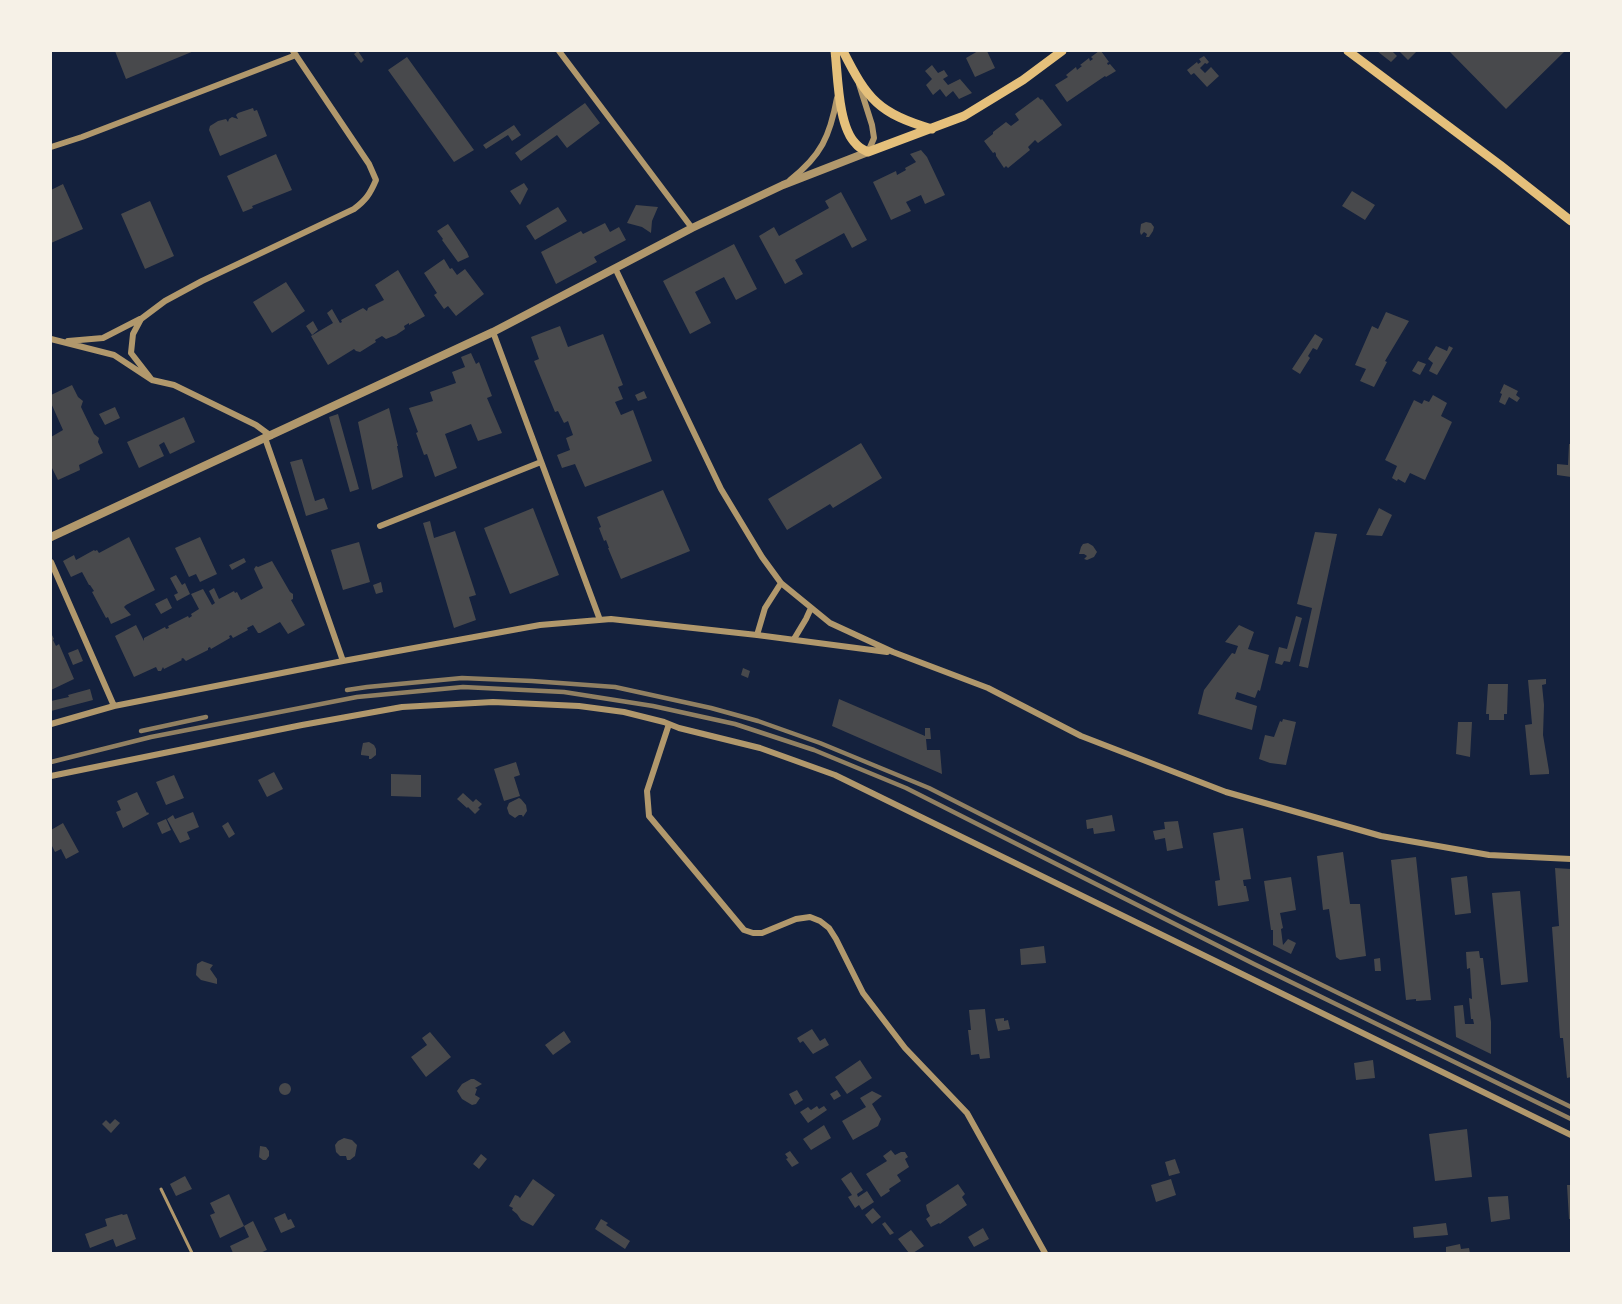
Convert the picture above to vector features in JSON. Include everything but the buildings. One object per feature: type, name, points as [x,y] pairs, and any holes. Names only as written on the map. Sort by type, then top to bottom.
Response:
[{"type":"main road","points":[[835,51],[843,118],[857,146],[868,152],[964,116],[1023,80],[1062,51]]},
{"type":"main road","points":[[843,51],[857,78],[873,99],[888,112],[908,122],[932,129]]},
{"type":"main road","points":[[1348,51],[1571,221]]},
{"type":"street","points":[[559,51],[692,228]]},
{"type":"street","points":[[51,147],[82,137],[295,53],[369,164],[376,180],[366,200],[354,209],[202,281],[141,319],[103,338],[63,342]]},
{"type":"street","points":[[51,537],[493,332],[692,228],[783,185],[868,152],[874,138],[857,78]]},
{"type":"street","points":[[783,185],[806,167],[820,151],[833,120],[839,89]]},
{"type":"street","points":[[615,268],[721,489],[762,557],[781,583],[830,623],[893,652],[988,688],[1081,736],[1226,792],[1381,836],[1489,855],[1571,859]]},
{"type":"street","points":[[141,319],[133,334],[131,353],[152,380]]},
{"type":"street","points":[[493,332],[600,620]]},
{"type":"street","points":[[51,339],[114,355],[152,380],[174,385],[256,425],[268,437],[343,661]]},
{"type":"street","points":[[380,526],[541,462]]},
{"type":"street","points":[[51,562],[114,706]]},
{"type":"street","points":[[757,635],[765,608],[781,583]]},
{"type":"street","points":[[794,639],[811,608]]},
{"type":"street","points":[[51,724],[114,706],[343,661],[540,626],[611,619],[893,652]]},
{"type":"street","points":[[51,776],[402,707],[493,702],[579,706],[624,712],[760,748],[835,775],[1571,1135]]},
{"type":"street","points":[[669,724],[647,791],[649,816],[744,930],[762,933],[796,918],[810,917],[829,928],[863,993],[905,1048],[967,1113],[1045,1253]]},
{"type":"lane","points":[[161,1189],[192,1253]]},
{"type":"railway","points":[[347,690],[462,678],[615,687],[758,721],[820,743],[929,788],[1181,916],[1571,1107]]},
{"type":"railway","points":[[51,762],[151,737],[357,697],[463,687],[564,692],[653,706],[735,724],[814,750],[906,788],[1254,964],[1571,1119]]},
{"type":"railway","points":[[141,731],[206,717]]}]
